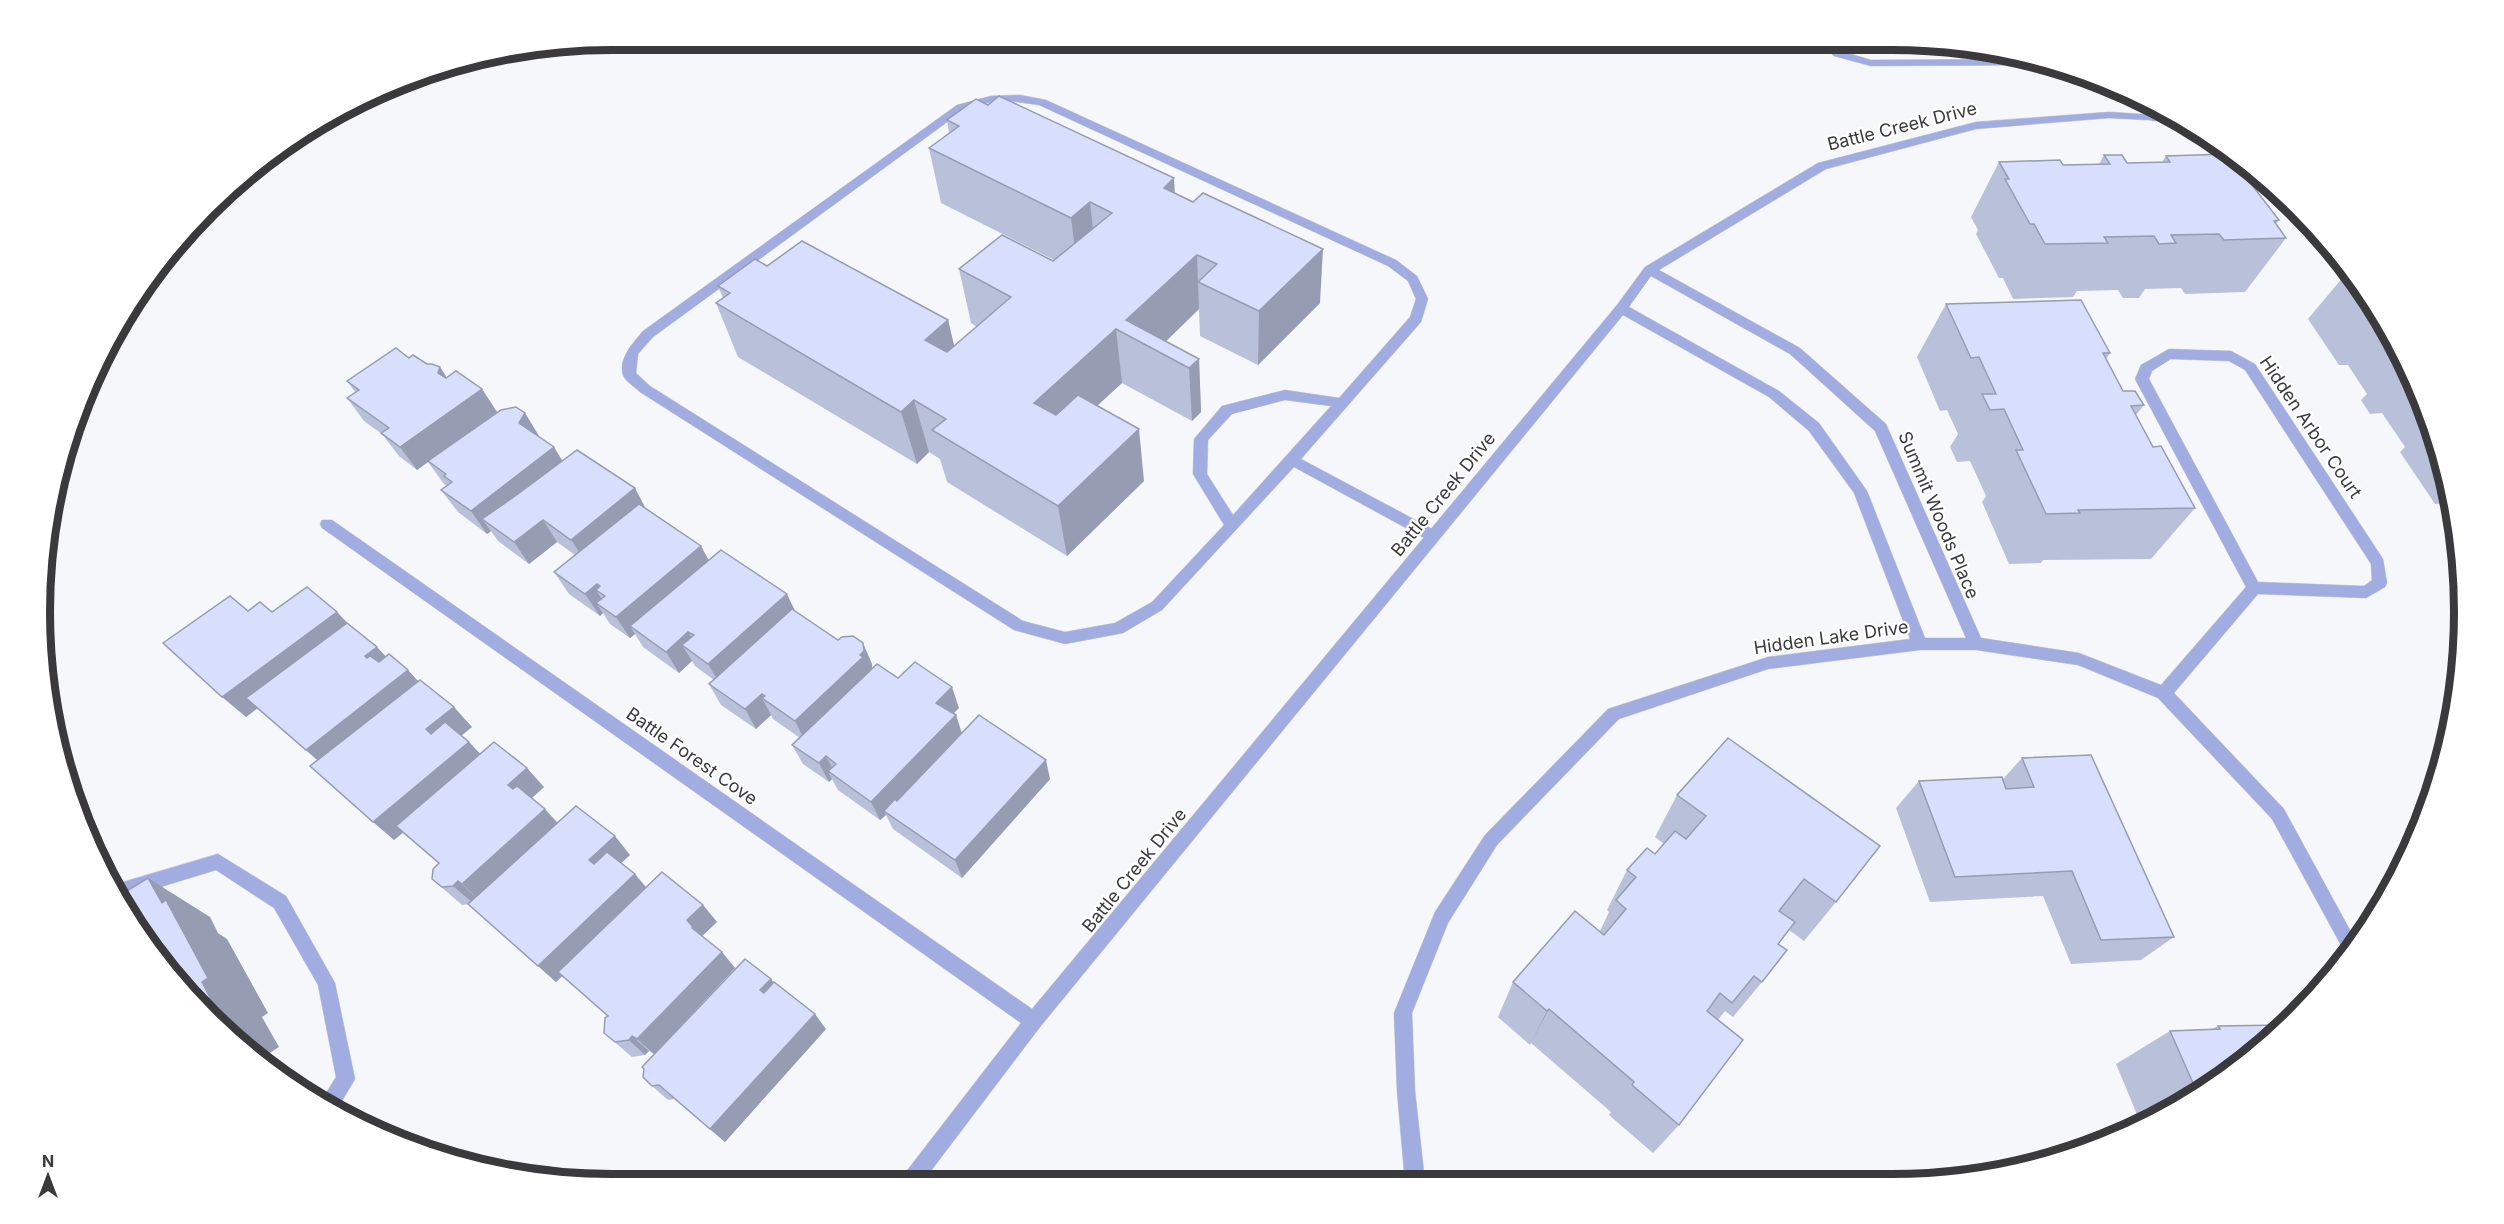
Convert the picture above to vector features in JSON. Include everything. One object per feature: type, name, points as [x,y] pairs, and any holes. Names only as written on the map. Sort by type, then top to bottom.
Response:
[{"type":"street","points":[[1830,49],[1846,59],[1871,63],[2011,62]]},
{"type":"street","points":[[1014,97],[1042,102],[1392,263],[1413,279],[1422,299],[1416,320],[1292,460],[1157,606],[1118,629],[1065,638],[1019,626],[645,389],[629,374],[632,353],[648,334],[961,107],[985,99],[1014,97]]},
{"type":"street","name":"Battle Creek Drive","points":[[917,1174],[1034,1021],[1621,308],[1649,270],[1822,166],[1976,126],[2109,115],[2160,118]]},
{"type":"street","name":"Summit Woods Place","points":[[1649,270],[1795,351],[1881,428],[1976,644]]},
{"type":"street","points":[[1621,308],[1774,394],[1814,426],[1860,491],[1920,644]]},
{"type":"street","name":"Hidden Arbor Court","points":[[2169,354],[2231,356],[2250,367],[2378,563],[2380,583],[2366,592],[2254,588],[2142,379],[2146,368],[2169,354]]},
{"type":"street","points":[[1232,526],[1200,474],[1201,439],[1227,410],[1285,395],[1342,402]]},
{"type":"street","points":[[1292,460],[1433,536]]},
{"type":"street","name":"Battle Forest Cove","points":[[327,524],[1034,1021]]},
{"type":"street","points":[[2164,693],[2254,588]]},
{"type":"street","name":"Hidden Lake Drive","points":[[1414,1174],[1406,1091],[1403,1013],[1441,918],[1491,840],[1614,714],[1768,663],[1920,644],[1976,644],[2079,659],[2164,693],[2278,814],[2347,942]]},
{"type":"street","points":[[123,890],[218,862],[280,902],[326,983],[346,1079],[333,1100]]},
{"type":"building","points":[[999,96],[1174,178],[1164,188],[1193,202],[1203,193],[1323,249],[1259,311],[1198,282],[1217,264],[1197,255],[1126,320],[1199,359],[1189,368],[1116,329],[1034,403],[1056,415],[1078,395],[1139,429],[1058,506],[932,430],[946,419],[914,400],[901,412],[716,303],[730,293],[718,286],[755,259],[767,266],[802,241],[948,320],[925,340],[947,352],[1011,297],[959,269],[1002,235],[1053,261],[1112,213],[1090,202],[1071,218],[929,148],[959,126],[947,120],[976,99],[988,105]]},
{"type":"building","points":[[2219,154],[2242,173],[2279,220],[2274,221],[2286,238],[2224,240],[2219,234],[2171,235],[2176,243],[2159,244],[2154,236],[2104,237],[2108,243],[2045,244],[2034,224],[2030,224],[2005,179],[2009,179],[1999,162],[2060,160],[2063,165],[2110,164],[2104,155],[2122,155],[2127,163],[2170,162],[2166,156]]},
{"type":"building","points":[[2081,300],[2110,353],[2103,353],[2123,391],[2135,391],[2144,405],[2131,406],[2153,447],[2161,446],[2195,508],[2078,510],[2080,513],[2046,514],[2016,450],[2023,450],[2004,409],[1990,410],[1982,394],[1996,394],[1979,357],[1971,358],[1946,304]]},
{"type":"building","points":[[396,348],[409,358],[413,355],[427,364],[440,367],[438,373],[446,378],[456,371],[482,389],[400,447],[381,433],[389,428],[347,398],[359,390],[347,381]]},
{"type":"building","points":[[516,407],[525,413],[519,423],[554,447],[471,511],[441,490],[452,482],[444,476],[446,474],[428,461],[501,410]]},
{"type":"building","points":[[577,450],[635,488],[571,540],[543,520],[514,542],[482,519],[518,494]]},
{"type":"building","points":[[639,504],[701,546],[616,617],[596,603],[605,596],[596,590],[600,586],[597,584],[585,594],[554,572]]},
{"type":"building","points":[[721,550],[787,594],[708,664],[682,645],[694,635],[688,632],[666,652],[630,626]]},
{"type":"building","points":[[307,587],[337,612],[222,697],[163,643],[230,596],[248,611],[260,602],[272,612]]},
{"type":"building","points":[[792,609],[838,640],[842,637],[853,636],[863,643],[864,651],[860,655],[863,657],[795,721],[762,698],[765,696],[762,694],[745,709],[709,684]]},
{"type":"building","points":[[347,623],[377,647],[365,656],[367,658],[370,656],[379,662],[389,654],[408,670],[306,750],[246,698]]},
{"type":"building","points":[[915,662],[952,687],[936,703],[956,715],[871,802],[828,771],[836,764],[826,756],[819,763],[792,745],[877,664],[898,678]]},
{"type":"building","points":[[420,680],[454,707],[426,729],[431,734],[445,722],[469,742],[373,822],[310,766]]},
{"type":"building","points":[[979,715],[1046,760],[955,860],[884,811],[895,799],[897,801]]},
{"type":"building","points":[[1728,738],[1880,846],[1836,902],[1804,879],[1779,911],[1795,922],[1778,944],[1787,950],[1762,982],[1754,976],[1732,1003],[1720,993],[1707,1011],[1743,1040],[1679,1125],[1632,1085],[1634,1082],[1549,1009],[1547,1011],[1513,982],[1575,911],[1604,935],[1626,909],[1616,900],[1636,877],[1627,870],[1647,848],[1655,854],[1675,831],[1686,839],[1706,816],[1677,795]]},
{"type":"building","points":[[494,742],[527,768],[508,785],[513,789],[517,786],[545,809],[462,884],[458,881],[453,886],[442,887],[432,879],[433,869],[439,863],[396,826]]},
{"type":"building","points":[[2091,755],[2174,937],[2101,940],[2072,871],[1955,877],[1919,781],[2002,777],[2006,789],[2034,787],[2022,758]]},
{"type":"building","points":[[576,806],[615,836],[589,860],[594,864],[607,852],[635,874],[538,966],[468,904]]},
{"type":"building","points":[[662,872],[703,905],[687,920],[692,928],[722,952],[637,1039],[632,1036],[629,1040],[615,1042],[604,1033],[605,1018],[608,1016],[558,972]]},
{"type":"building","points":[[148,878],[162,903],[166,900],[208,978],[202,982],[218,1013],[189,983],[166,954],[144,925],[125,892]]},
{"type":"building","points":[[745,959],[771,979],[760,990],[764,993],[774,982],[815,1014],[710,1129],[659,1085],[652,1086],[643,1077],[642,1067]]},
{"type":"building","points":[[2274,1025],[2194,1086],[2170,1031],[2220,1029],[2218,1026]]}]
